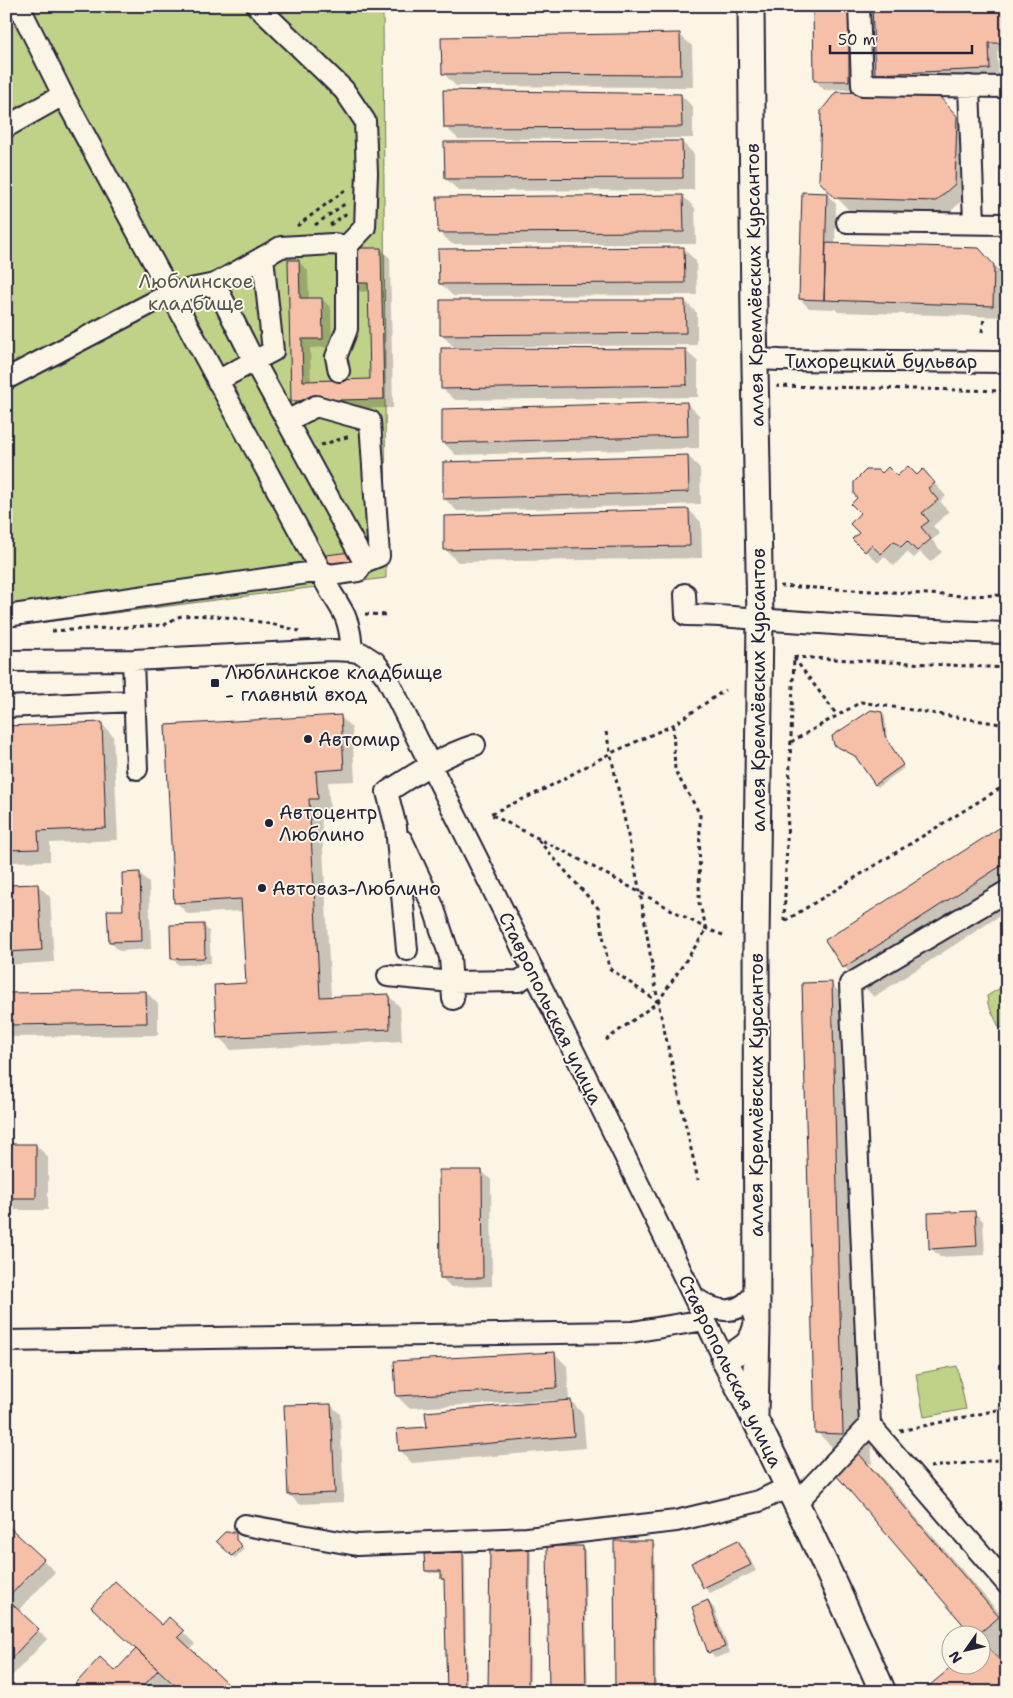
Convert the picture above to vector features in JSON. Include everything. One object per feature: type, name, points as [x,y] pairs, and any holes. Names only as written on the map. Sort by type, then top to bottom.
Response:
[{"type":"main road","name":"аллея Кремлёвских Курсантов","points":[[724,1359],[743,1349],[750,1342],[755,1333],[757,1323],[756,942],[760,618],[754,358],[751,6]]},
{"type":"main road","points":[[754,1416],[757,1323]]},
{"type":"main road","name":"Ставропольская улица","points":[[724,1359],[792,1495],[883,1692]]},
{"type":"street","points":[[19,6],[63,95],[321,571],[325,585],[344,614],[349,626],[352,651]]},
{"type":"street","points":[[257,6],[344,90],[364,121],[367,187],[365,227],[347,246],[347,329],[336,357],[339,371]]},
{"type":"street","points":[[858,6],[862,85],[1004,88],[1007,83]]},
{"type":"street","points":[[969,86],[974,223]]},
{"type":"street","points":[[6,127],[63,95]]},
{"type":"street","points":[[847,222],[1007,224]]},
{"type":"street","points":[[6,379],[171,293],[215,284],[263,257],[295,246],[333,244],[347,246]]},
{"type":"street","points":[[217,382],[273,351],[263,257]]},
{"type":"street","points":[[215,284],[254,360],[364,562]]},
{"type":"street","name":"Тихорецкий бульвар","points":[[754,358],[780,360],[1007,362]]},
{"type":"street","points":[[6,616],[321,571],[330,575],[358,571],[364,562],[379,556],[370,420],[316,406],[287,421]]},
{"type":"street","points":[[685,594],[686,615],[721,615],[1007,633]]},
{"type":"street","name":"Ставропольская улица","points":[[6,661],[133,660],[331,650],[361,653],[375,662],[387,678],[534,971],[724,1359]]},
{"type":"street","points":[[133,660],[137,768]]},
{"type":"street","points":[[6,707],[134,701]]},
{"type":"street","points":[[407,950],[396,826],[387,792],[430,764],[458,750],[476,745]]},
{"type":"street","points":[[396,826],[433,906],[450,957],[453,990]]},
{"type":"street","points":[[1007,891],[850,984],[875,1430],[1007,1584]]},
{"type":"street","points":[[388,976],[453,990],[519,981],[534,971]]},
{"type":"street","points":[[695,1298],[714,1310],[724,1311],[735,1309],[744,1304],[752,1298],[757,1290]]},
{"type":"street","points":[[6,1341],[622,1332],[649,1324],[705,1320]]},
{"type":"street","points":[[245,1525],[357,1545],[527,1538],[676,1522],[759,1501],[792,1495],[875,1430]]},
{"type":"path","points":[[295,246],[282,237],[367,187]]},
{"type":"path","points":[[295,246],[296,238],[367,187]]},
{"type":"path","points":[[295,246],[311,237],[367,187]]},
{"type":"path","points":[[982,332],[984,318]]},
{"type":"path","points":[[778,396],[778,386],[1007,391]]},
{"type":"path","points":[[303,450],[371,429]]},
{"type":"path","points":[[776,585],[963,596],[1007,595]]},
{"type":"path","points":[[344,614],[389,615]]},
{"type":"path","points":[[51,631],[164,625],[180,616],[207,616],[280,625],[300,632]]},
{"type":"path","points":[[794,657],[1007,668]]},
{"type":"path","points":[[794,657],[837,715]]},
{"type":"path","points":[[794,657],[784,921],[1007,784]]},
{"type":"path","points":[[723,935],[490,814],[541,792],[609,754],[673,725],[725,690]]},
{"type":"path","points":[[791,742],[862,702],[1007,725]]},
{"type":"path","points":[[673,725],[675,771],[700,814],[699,903],[707,928]]},
{"type":"path","points":[[606,732],[609,754],[640,892],[658,1002],[698,1180]]},
{"type":"path","points":[[536,837],[598,908],[609,968],[658,1002]]},
{"type":"path","points":[[606,1040],[658,1002],[707,928]]},
{"type":"path","points":[[875,1430],[1007,1408]]},
{"type":"path","points":[[909,1470],[1007,1459]]},
{"type":"green space","name":"Люблинское кладбище","points":[[6,6],[383,6],[386,578],[6,627]]},
{"type":"green space","points":[[1007,984],[1007,1027],[1005,1028],[999,1027],[988,1004],[987,996]]},
{"type":"green space","points":[[957,1366],[966,1409],[924,1417],[916,1374]]},
{"type":"building","points":[[813,6],[849,6],[849,81],[814,81]]},
{"type":"building","points":[[872,6],[1007,6],[1007,43],[989,43],[990,69],[875,74]]},
{"type":"building","points":[[680,33],[681,75],[442,74],[441,37]]},
{"type":"building","points":[[443,90],[681,94],[682,127],[444,128]]},
{"type":"building","points":[[836,92],[938,95],[957,116],[955,184],[936,201],[835,198],[819,181],[821,111]]},
{"type":"building","points":[[682,141],[683,178],[445,179],[444,142]]},
{"type":"building","points":[[802,192],[827,193],[824,300],[799,299]]},
{"type":"building","points":[[683,195],[684,232],[438,233],[437,197]]},
{"type":"building","points":[[826,243],[979,248],[994,265],[993,306],[824,300]]},
{"type":"building","points":[[684,247],[685,283],[439,284],[438,249]]},
{"type":"building","points":[[350,248],[381,248],[384,399],[291,401],[288,260],[299,260],[300,298],[322,298],[323,339],[302,339],[303,381],[370,379],[368,283],[351,283]]},
{"type":"building","points":[[440,300],[685,300],[686,333],[440,335]]},
{"type":"building","points":[[441,348],[686,349],[687,385],[441,389]]},
{"type":"building","points":[[687,402],[688,436],[442,443],[442,409]]},
{"type":"building","points":[[688,455],[689,492],[443,499],[443,462]]},
{"type":"building","points":[[908,466],[917,475],[923,469],[935,483],[928,488],[938,500],[922,513],[929,521],[921,527],[931,539],[917,551],[907,541],[901,547],[894,541],[881,554],[871,545],[865,552],[852,539],[859,533],[850,524],[860,513],[851,504],[857,498],[854,494],[854,482],[866,470],[879,470],[882,473],[888,467],[897,476]]},
{"type":"building","points":[[689,509],[690,546],[444,550],[444,516]]},
{"type":"building","points":[[350,552],[355,564],[328,568],[326,555]]},
{"type":"building","points":[[871,710],[882,712],[885,736],[903,765],[875,785],[855,756],[834,745],[832,736]]},
{"type":"building","points":[[341,715],[344,769],[316,771],[318,799],[309,799],[320,997],[389,994],[390,1029],[217,1038],[214,985],[246,983],[241,899],[174,903],[165,725]]},
{"type":"building","points":[[102,722],[106,828],[38,831],[39,849],[6,850],[6,726]]},
{"type":"building","points":[[1007,823],[1007,862],[843,968],[825,940]]},
{"type":"building","points":[[140,872],[142,941],[109,942],[107,910],[123,910],[122,873]]},
{"type":"building","points":[[38,884],[42,950],[6,952],[6,885]]},
{"type":"building","points":[[204,924],[205,958],[171,959],[170,925]]},
{"type":"building","points":[[832,982],[843,1434],[815,1433],[802,983]]},
{"type":"building","points":[[146,991],[147,1023],[6,1025],[6,993]]},
{"type":"building","points":[[6,1144],[36,1144],[36,1198],[6,1198]]},
{"type":"building","points":[[439,1170],[482,1170],[483,1278],[440,1278]]},
{"type":"building","points":[[975,1211],[977,1246],[929,1249],[928,1213]]},
{"type":"building","points":[[555,1352],[557,1388],[396,1396],[394,1361]]},
{"type":"building","points":[[571,1400],[574,1436],[399,1451],[397,1429],[427,1427],[425,1412]]},
{"type":"building","points":[[331,1404],[335,1493],[288,1495],[284,1405]]},
{"type":"building","points":[[854,1448],[999,1617],[988,1626],[964,1626],[831,1469]]},
{"type":"building","points":[[6,1524],[44,1559],[7,1599],[6,1598]]},
{"type":"building","points":[[225,1532],[236,1532],[236,1540],[242,1546],[232,1556],[216,1541]]},
{"type":"building","points":[[738,1540],[751,1565],[703,1588],[691,1563]]},
{"type":"building","points":[[614,1541],[653,1541],[654,1692],[615,1692]]},
{"type":"building","points":[[547,1546],[583,1546],[586,1692],[549,1692]]},
{"type":"building","points":[[529,1549],[528,1692],[488,1692],[490,1550]]},
{"type":"building","points":[[463,1552],[465,1692],[447,1692],[444,1579],[441,1579],[441,1571],[425,1571],[424,1554]]},
{"type":"building","points":[[115,1581],[162,1625],[169,1617],[184,1631],[178,1637],[229,1685],[223,1692],[182,1692],[91,1607]]},
{"type":"building","points":[[708,1600],[725,1647],[708,1653],[692,1607]]},
{"type":"building","points":[[12,1604],[39,1629],[6,1664],[6,1610]]},
{"type":"building","points":[[136,1649],[158,1670],[138,1692],[68,1692],[100,1657],[115,1671]]},
{"type":"building","points":[[990,1649],[1007,1669],[1007,1692],[925,1692],[924,1690],[941,1676],[990,1676]]},
{"type":"place","name":"Люблинское кладбище - главный вход","points":[[215,683]]},
{"type":"place","name":"Автомир","points":[[308,739]]},
{"type":"place","name":"Автоцентр Люблино","points":[[269,823]]},
{"type":"place","name":"Автоваз-Люблино","points":[[262,888]]}]
